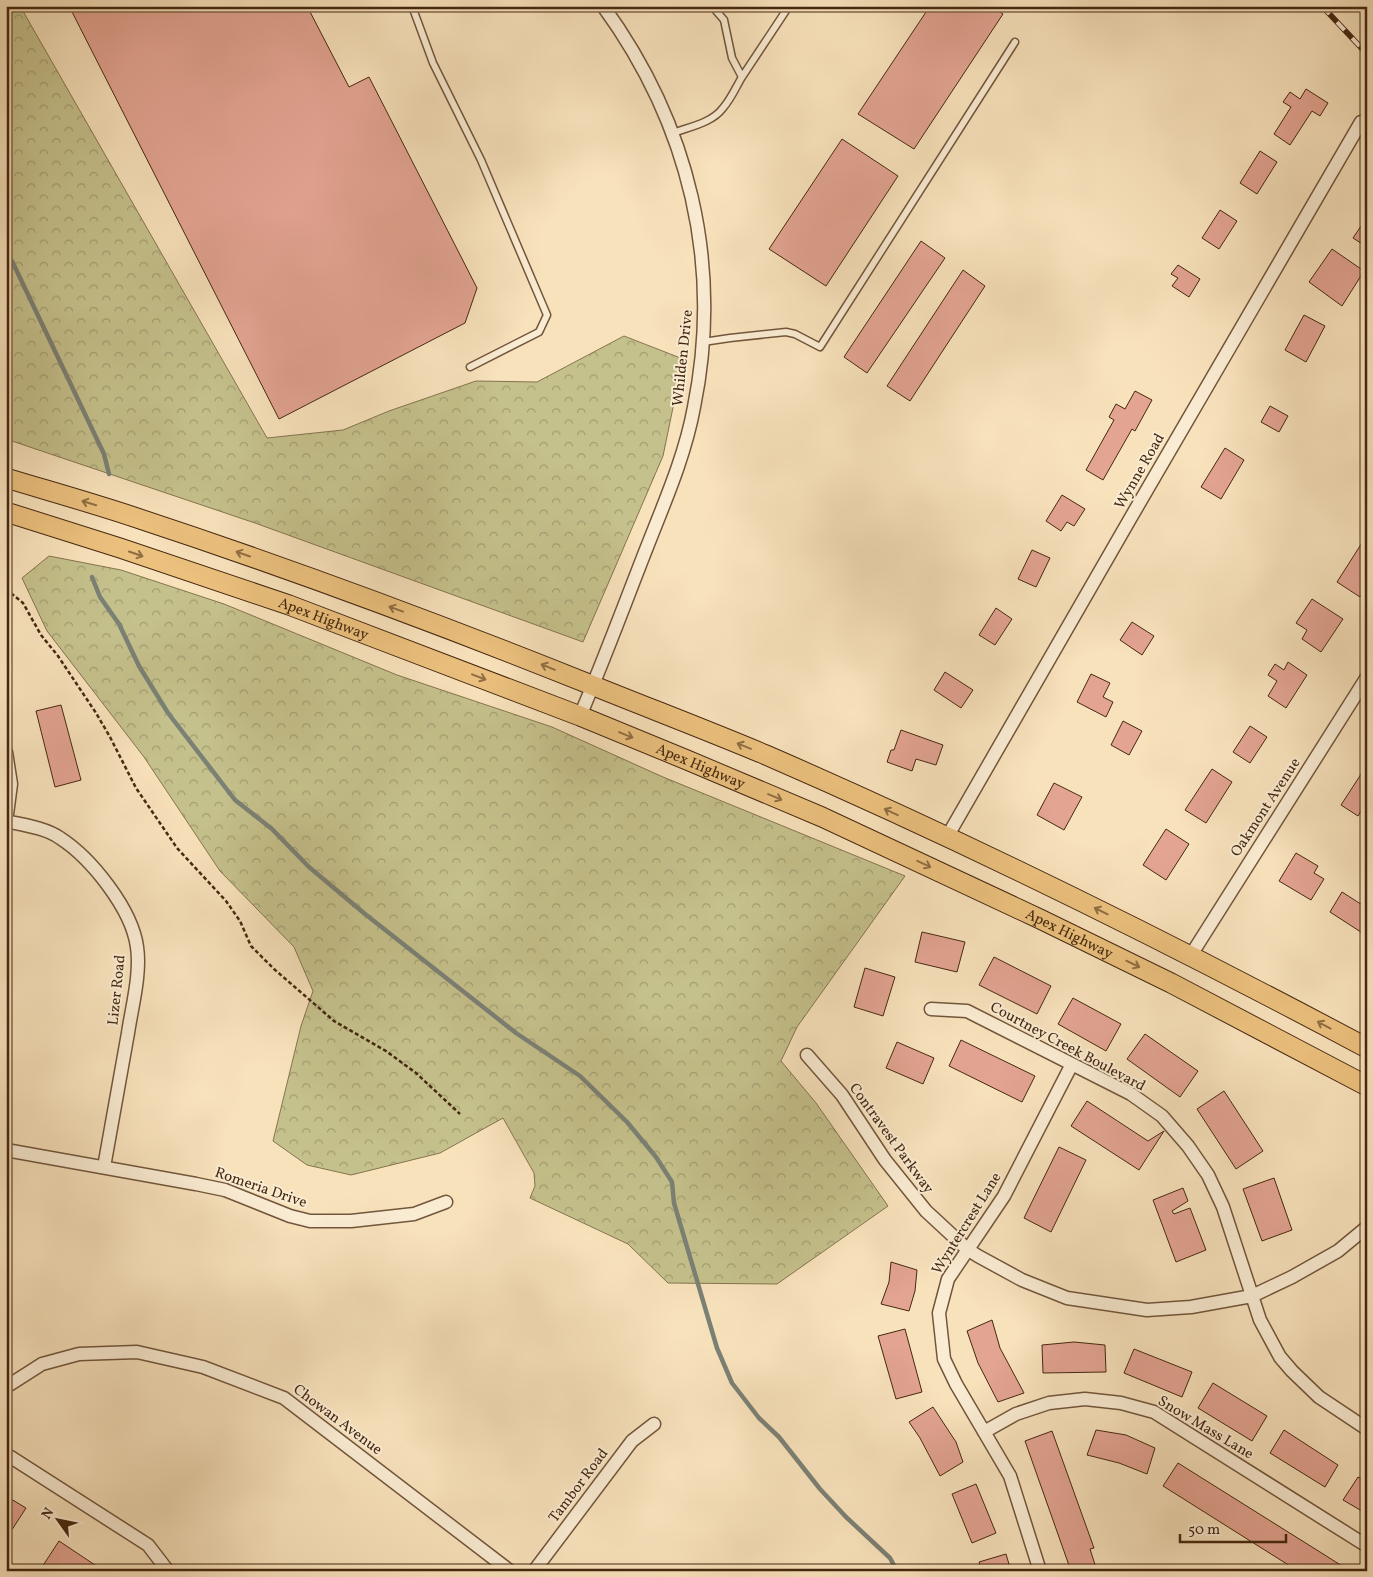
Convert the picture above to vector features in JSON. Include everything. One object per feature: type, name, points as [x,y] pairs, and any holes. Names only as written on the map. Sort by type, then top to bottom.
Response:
[{"type":"main road","points":[[6,478],[131,516],[302,575],[511,653],[763,754],[947,837],[1191,955],[1367,1048]]},
{"type":"main road","name":"Apex Highway","points":[[6,512],[289,605],[580,716],[804,809],[929,866],[1171,983],[1367,1086]]},
{"type":"street","name":"Whilden Drive","points":[[580,716],[675,475],[694,409],[703,342],[705,302],[699,229],[690,187],[673,132],[664,109],[631,46],[603,6]]},
{"type":"street","name":"Wynne Road","points":[[947,837],[1361,122]]},
{"type":"street","name":"Oakmont Avenue","points":[[1191,955],[1367,677]]},
{"type":"street","points":[[6,752],[11,784],[6,821]]},
{"type":"street","name":"Lizer Road","points":[[6,821],[30,826],[59,836],[88,860],[130,920],[137,946],[137,972],[104,1167]]},
{"type":"street","name":"Courtney Creek Boulevard","points":[[931,1009],[967,1012],[1131,1094],[1162,1116],[1188,1146],[1208,1176],[1222,1207],[1260,1320],[1280,1357],[1292,1372],[1318,1397],[1367,1429]]},
{"type":"street","name":"Contravest Parkway","points":[[807,1055],[842,1095],[885,1160],[926,1211],[967,1250],[1022,1280],[1067,1298],[1147,1310],[1191,1307],[1252,1296],[1338,1252],[1367,1227]]},
{"type":"street","name":"Wyntercrest Lane","points":[[1040,1571],[1010,1476],[956,1384],[944,1359],[939,1313],[948,1279],[1004,1196],[1072,1064]]},
{"type":"street","name":"Romeria Drive","points":[[6,1150],[225,1190],[290,1216],[310,1221],[351,1221],[414,1214],[446,1202]]},
{"type":"street","name":"Chowan Avenue","points":[[6,1388],[42,1364],[79,1354],[137,1352],[203,1367],[284,1398],[510,1571]]},
{"type":"street","name":"Snow Mass Lane","points":[[984,1432],[1016,1414],[1049,1403],[1085,1399],[1121,1403],[1154,1412],[1367,1546]]},
{"type":"street","name":"Tambor Road","points":[[534,1571],[632,1441],[654,1424]]},
{"type":"street","points":[[6,1454],[148,1546],[168,1571]]},
{"type":"lane","points":[[412,6],[433,63],[481,160],[547,315],[539,332],[470,367]]},
{"type":"lane","points":[[712,6],[724,20],[732,58],[742,77]]},
{"type":"lane","points":[[673,132],[699,124],[723,109],[789,6]]},
{"type":"lane","points":[[703,342],[786,332],[820,347],[1015,42]]},
{"type":"path","points":[[6,589],[24,603],[41,635],[58,656],[96,713],[136,788],[177,848],[226,901],[240,921],[251,946],[334,1020],[386,1051],[416,1073],[460,1114]]},
{"type":"green space","points":[[6,6],[20,6],[267,438],[343,430],[389,411],[476,381],[537,382],[624,336],[683,359],[663,456],[583,642],[255,523],[6,439]]},
{"type":"green space","points":[[49,556],[121,570],[224,604],[397,675],[552,727],[663,777],[905,876],[797,1027],[781,1061],[816,1103],[888,1206],[777,1284],[668,1283],[628,1244],[530,1198],[535,1186],[534,1173],[503,1118],[440,1153],[351,1175],[307,1165],[273,1141],[301,1026],[313,991],[294,947],[220,871],[144,757],[47,631],[22,578]]},
{"type":"building","points":[[69,6],[307,6],[349,87],[369,77],[477,288],[465,323],[279,419]]},
{"type":"building","points":[[930,6],[991,6],[1003,14],[914,149],[858,114]]},
{"type":"building","points":[[1306,89],[1328,103],[1320,116],[1312,111],[1290,145],[1274,134],[1291,107],[1283,102],[1290,92],[1300,99]]},
{"type":"building","points":[[842,139],[898,176],[826,286],[769,249]]},
{"type":"building","points":[[1260,151],[1277,162],[1257,194],[1240,183]]},
{"type":"building","points":[[1220,210],[1237,221],[1219,249],[1202,238]]},
{"type":"building","points":[[1367,217],[1367,247],[1353,238]]},
{"type":"building","points":[[921,241],[945,258],[867,373],[844,357]]},
{"type":"building","points":[[1332,249],[1364,271],[1342,306],[1309,282]]},
{"type":"building","points":[[1178,265],[1200,279],[1189,297],[1172,286],[1178,278],[1171,274]]},
{"type":"building","points":[[963,270],[985,286],[910,401],[887,386]]},
{"type":"building","points":[[1304,315],[1325,326],[1306,362],[1285,350]]},
{"type":"building","points":[[1135,391],[1152,400],[1135,431],[1132,429],[1103,480],[1086,470],[1114,420],[1109,417],[1116,404],[1125,409]]},
{"type":"building","points":[[1270,406],[1288,416],[1279,432],[1261,422]]},
{"type":"building","points":[[1225,448],[1244,460],[1221,499],[1201,487]]},
{"type":"building","points":[[1062,495],[1085,509],[1074,526],[1067,522],[1061,531],[1046,521]]},
{"type":"building","points":[[1367,535],[1367,587],[1360,597],[1337,582]]},
{"type":"building","points":[[1032,550],[1050,558],[1036,587],[1018,579]]},
{"type":"building","points":[[1312,599],[1343,619],[1321,652],[1302,639],[1307,630],[1296,623]]},
{"type":"building","points":[[996,608],[1012,619],[995,645],[979,635]]},
{"type":"building","points":[[1132,622],[1154,636],[1142,655],[1120,640]]},
{"type":"building","points":[[1288,662],[1307,675],[1286,708],[1268,696],[1277,681],[1268,675],[1275,664],[1284,670]]},
{"type":"building","points":[[945,672],[973,690],[961,708],[934,690]]},
{"type":"building","points":[[1091,674],[1110,683],[1103,697],[1113,702],[1106,717],[1077,702]]},
{"type":"building","points":[[61,705],[81,780],[55,787],[36,711]]},
{"type":"building","points":[[1123,721],[1142,731],[1129,755],[1111,745]]},
{"type":"building","points":[[1250,726],[1267,737],[1250,763],[1233,752]]},
{"type":"building","points":[[901,730],[943,745],[936,765],[916,759],[912,771],[887,762],[891,750],[894,750]]},
{"type":"building","points":[[1367,765],[1367,801],[1358,816],[1341,805]]},
{"type":"building","points":[[1212,769],[1232,782],[1206,823],[1185,810]]},
{"type":"building","points":[[1054,783],[1082,797],[1064,830],[1037,815]]},
{"type":"building","points":[[1166,829],[1189,844],[1166,880],[1143,865]]},
{"type":"building","points":[[1296,853],[1318,866],[1314,873],[1324,879],[1311,900],[1279,881]]},
{"type":"building","points":[[1342,892],[1367,908],[1367,936],[1330,912]]},
{"type":"building","points":[[922,932],[965,942],[957,972],[915,962]]},
{"type":"building","points":[[994,957],[1051,986],[1037,1014],[979,985]]},
{"type":"building","points":[[865,968],[895,977],[883,1016],[854,1007]]},
{"type":"building","points":[[1073,998],[1121,1024],[1106,1051],[1058,1024]]},
{"type":"building","points":[[1145,1034],[1198,1071],[1180,1097],[1127,1059]]},
{"type":"building","points":[[961,1040],[1035,1076],[1022,1102],[949,1066]]},
{"type":"building","points":[[897,1042],[934,1058],[923,1084],[886,1068]]},
{"type":"building","points":[[1224,1091],[1263,1151],[1236,1169],[1197,1109]]},
{"type":"building","points":[[1087,1101],[1148,1141],[1164,1131],[1139,1170],[1071,1126]]},
{"type":"building","points":[[1059,1147],[1086,1160],[1051,1232],[1024,1218]]},
{"type":"building","points":[[1274,1178],[1292,1230],[1262,1241],[1243,1189]]},
{"type":"building","points":[[1183,1188],[1188,1201],[1172,1211],[1174,1214],[1190,1208],[1206,1250],[1176,1262],[1153,1200]]},
{"type":"building","points":[[891,1262],[917,1270],[915,1291],[909,1311],[881,1304],[889,1282]]},
{"type":"building","points":[[992,1320],[1000,1348],[1024,1393],[998,1402],[978,1363],[967,1331]]},
{"type":"building","points":[[905,1329],[922,1392],[896,1399],[878,1336]]},
{"type":"building","points":[[1074,1342],[1105,1345],[1106,1372],[1043,1373],[1042,1345]]},
{"type":"building","points":[[1134,1349],[1192,1372],[1182,1397],[1124,1373]]},
{"type":"building","points":[[1213,1383],[1267,1416],[1252,1441],[1198,1408]]},
{"type":"building","points":[[933,1407],[956,1442],[963,1462],[940,1476],[920,1438],[909,1422]]},
{"type":"building","points":[[1096,1430],[1126,1435],[1155,1448],[1147,1474],[1119,1463],[1087,1455]]},
{"type":"building","points":[[1284,1430],[1338,1465],[1325,1487],[1270,1453]]},
{"type":"building","points":[[1052,1431],[1094,1548],[1090,1549],[1097,1571],[1071,1571],[1025,1441]]},
{"type":"building","points":[[1178,1463],[1350,1571],[1298,1571],[1163,1486]]},
{"type":"building","points":[[1358,1477],[1367,1482],[1367,1514],[1343,1500]]},
{"type":"building","points":[[976,1484],[996,1533],[972,1543],[952,1494]]},
{"type":"building","points":[[6,1496],[26,1508],[6,1539]]},
{"type":"building","points":[[59,1541],[104,1571],[48,1571],[42,1567]]},
{"type":"building","points":[[1006,1554],[1011,1571],[982,1571],[979,1562]]},
{"type":"waterway","points":[[6,253],[12,261],[104,454],[109,474]]},
{"type":"waterway","points":[[92,577],[100,597],[119,624],[139,666],[168,713],[235,800],[272,829],[309,867],[365,914],[516,1033],[580,1076],[627,1122],[656,1157],[672,1182],[674,1203],[717,1348],[732,1383],[759,1418],[779,1437],[820,1489],[846,1517],[890,1558],[897,1571]]},
{"type":"railway","points":[[1322,6],[1367,54]]}]
